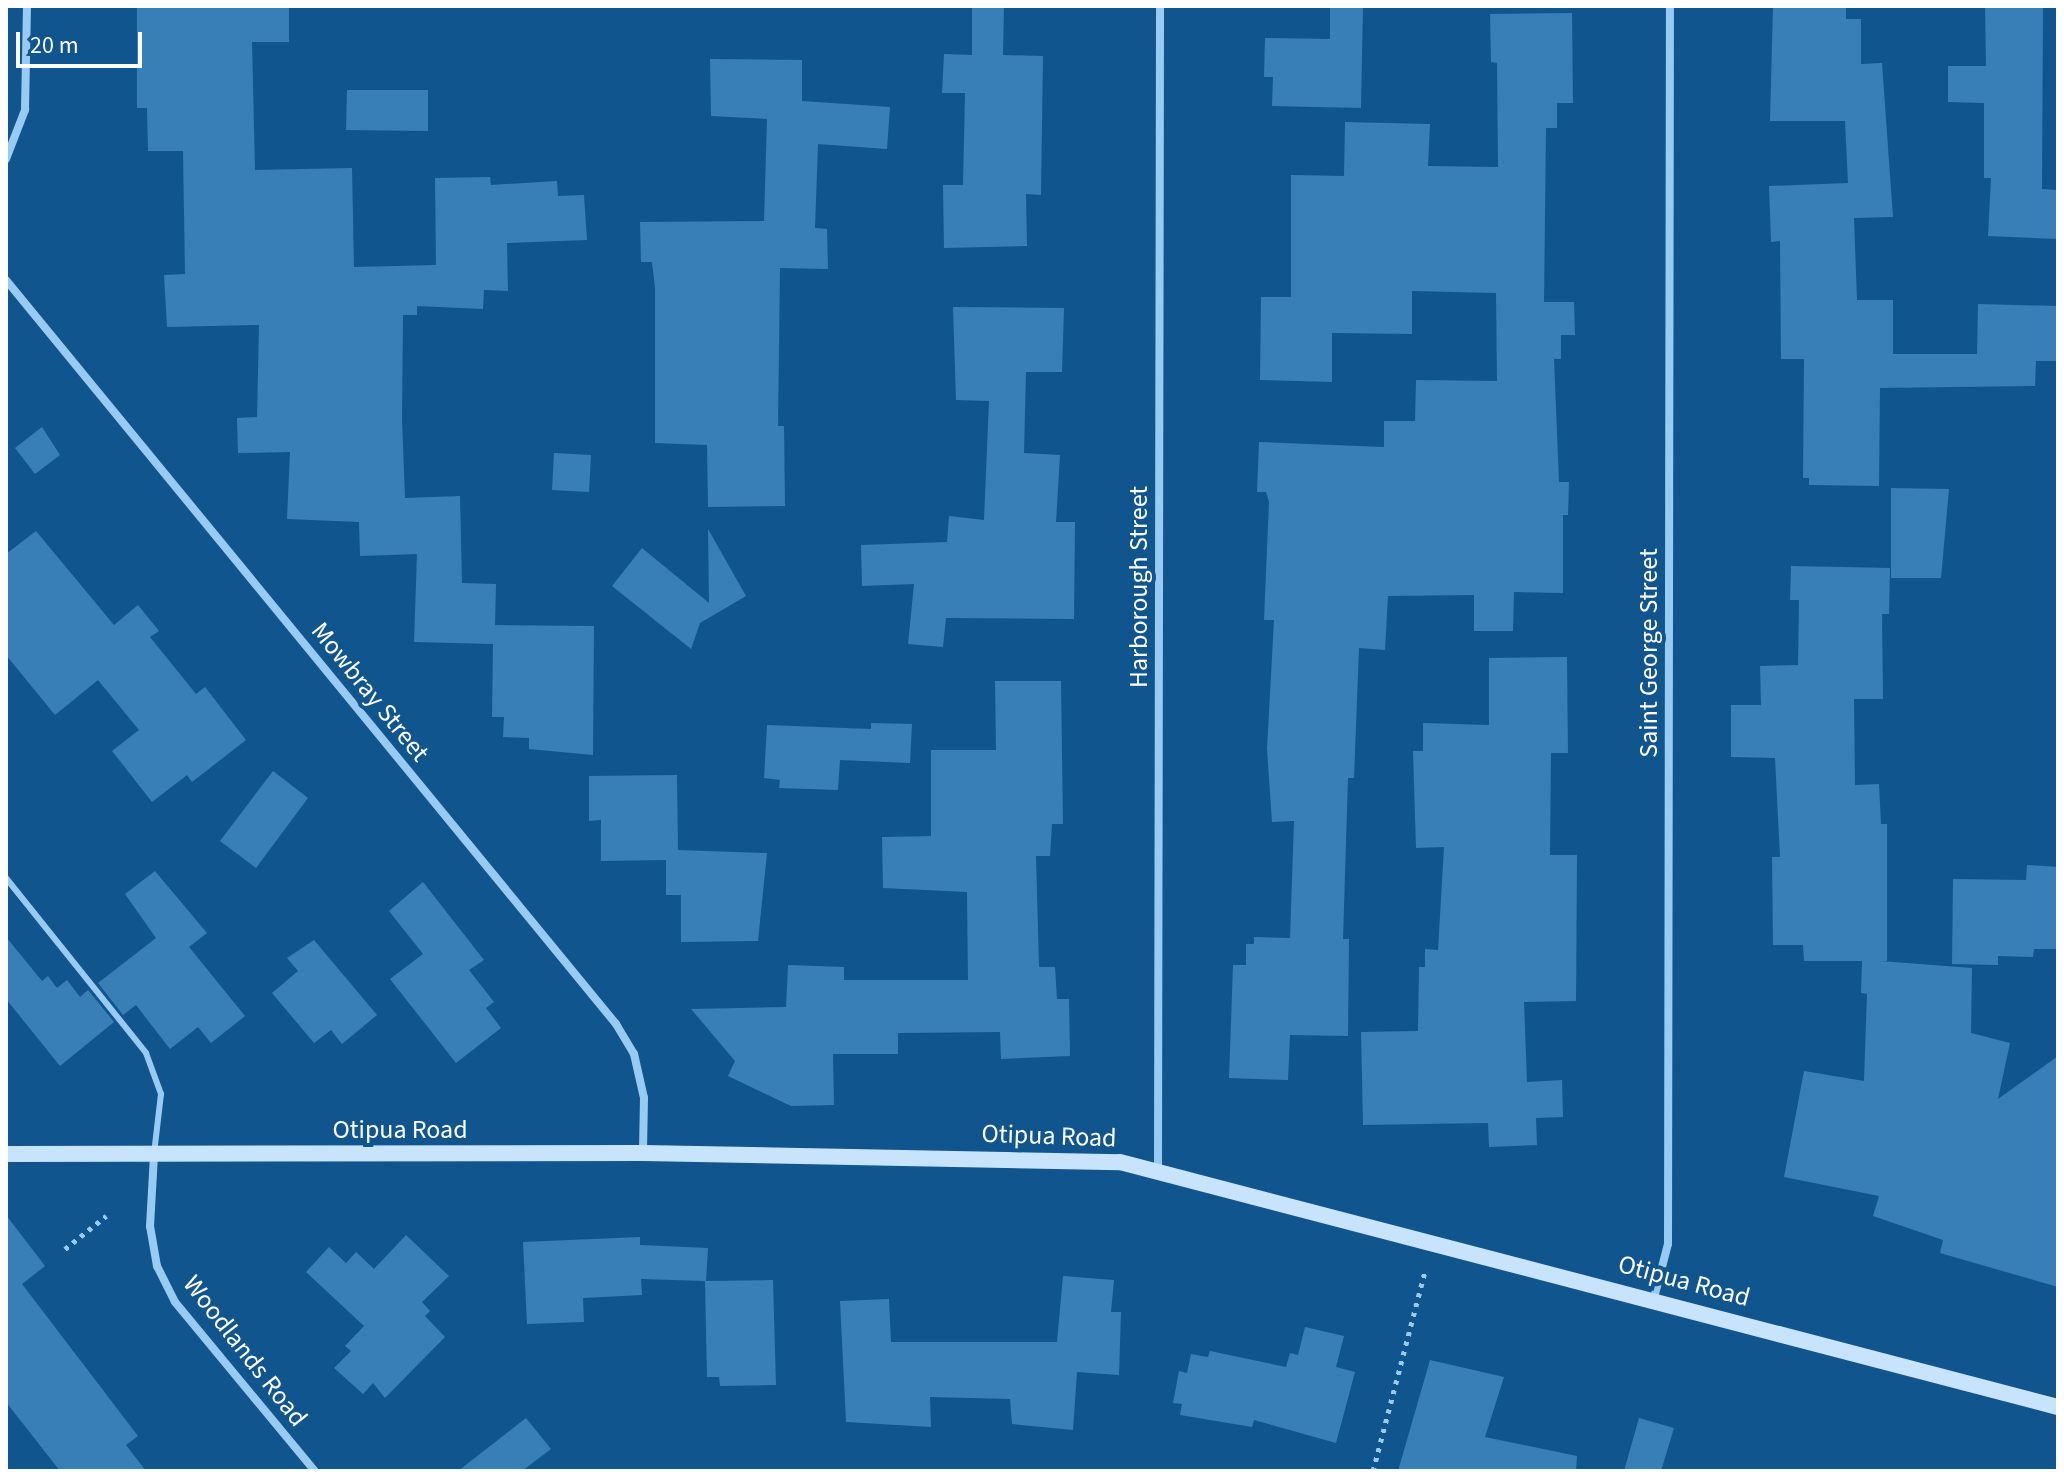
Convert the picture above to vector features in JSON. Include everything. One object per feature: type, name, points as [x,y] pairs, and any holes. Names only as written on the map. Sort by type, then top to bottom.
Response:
[{"type":"street","points":[[6,159],[25,110],[27,6]]},
{"type":"street","name":"Harborough Street","points":[[1158,1168],[1160,6]]},
{"type":"street","name":"Saint George Street","points":[[1654,1298],[1668,1244],[1670,6]]},
{"type":"street","name":"Mowbray Street","points":[[6,280],[616,1024],[634,1054],[644,1098],[643,1153]]},
{"type":"street","name":"Otipua Road","points":[[6,1154],[643,1153],[1077,1158],[1158,1168],[2058,1407]]},
{"type":"street","name":"Woodlands Road","points":[[154,1155],[150,1226],[157,1266],[175,1302],[315,1471]]},
{"type":"lane","points":[[6,878],[146,1053],[161,1094],[154,1155]]},
{"type":"path","points":[[65,1249],[106,1216]]},
{"type":"path","points":[[1373,1471],[1433,1241]]},
{"type":"building","points":[[137,6],[289,7],[289,42],[252,42],[255,170],[352,168],[354,267],[436,265],[435,178],[490,177],[491,185],[557,181],[558,196],[584,195],[587,240],[507,243],[508,291],[484,290],[483,309],[417,306],[417,315],[403,315],[402,419],[405,498],[460,496],[462,583],[496,584],[495,625],[594,626],[593,755],[529,749],[529,738],[503,737],[504,717],[492,717],[493,644],[414,642],[417,554],[360,556],[359,522],[287,519],[290,452],[238,453],[237,418],[257,417],[259,325],[167,327],[164,275],[185,274],[183,151],[148,151],[147,108],[137,108]]},
{"type":"building","points":[[972,6],[1004,6],[1003,55],[1043,56],[1041,195],[1026,194],[1027,246],[944,248],[943,185],[963,185],[965,93],[942,93],[944,54],[972,55]]},
{"type":"building","points":[[1330,6],[1363,6],[1361,108],[1272,106],[1273,77],[1264,77],[1265,38],[1330,39]]},
{"type":"building","points":[[1773,6],[1846,6],[1846,19],[1861,19],[1861,64],[1882,63],[1893,217],[1854,218],[1857,300],[1893,300],[1893,354],[1977,354],[1978,304],[2058,306],[2058,361],[2036,361],[2035,386],[1880,388],[1879,486],[1809,485],[1809,478],[1803,478],[1804,359],[1781,359],[1780,241],[1771,242],[1769,186],[1848,183],[1845,121],[1770,121]]},
{"type":"building","points":[[1985,6],[2043,6],[2042,189],[2058,190],[2058,239],[1988,236],[1991,178],[1984,178],[1984,103],[1948,102],[1948,66],[1986,66]]},
{"type":"building","points":[[1572,13],[1573,103],[1557,103],[1557,128],[1546,128],[1544,302],[1574,302],[1575,335],[1561,335],[1561,359],[1554,359],[1559,482],[1569,482],[1568,515],[1563,515],[1563,593],[1514,592],[1513,631],[1474,631],[1474,595],[1388,596],[1385,650],[1359,648],[1354,778],[1348,778],[1343,939],[1349,939],[1348,1036],[1290,1035],[1288,1080],[1229,1078],[1233,965],[1246,965],[1246,944],[1254,944],[1254,937],[1290,938],[1294,821],[1272,822],[1267,749],[1274,620],[1264,620],[1269,502],[1266,492],[1257,492],[1259,442],[1384,447],[1384,421],[1415,421],[1416,380],[1497,381],[1496,293],[1412,291],[1412,334],[1332,333],[1332,382],[1260,380],[1261,297],[1291,297],[1291,175],[1344,176],[1345,122],[1430,124],[1428,166],[1498,167],[1497,63],[1491,62],[1490,14]]},
{"type":"building","points":[[710,59],[802,60],[802,101],[890,107],[887,149],[818,144],[815,228],[827,229],[828,269],[780,268],[778,426],[784,426],[785,506],[708,507],[707,445],[655,443],[655,288],[652,262],[641,262],[640,222],[764,221],[767,119],[711,116]]},
{"type":"building","points":[[347,90],[428,90],[428,131],[346,130]]},
{"type":"building","points":[[953,307],[1064,308],[1062,372],[1026,372],[1024,453],[1060,455],[1056,522],[1075,522],[1074,619],[946,618],[943,647],[908,644],[914,584],[862,586],[861,545],[947,542],[949,516],[984,520],[989,401],[956,400]]},
{"type":"building","points":[[42,427],[60,455],[35,474],[15,448]]},
{"type":"building","points":[[554,453],[591,455],[589,492],[552,490]]},
{"type":"building","points":[[1891,488],[1949,489],[1941,578],[1891,578]]},
{"type":"building","points":[[708,529],[746,596],[700,623],[691,649],[612,586],[642,548],[709,603]]},
{"type":"building","points":[[36,531],[114,625],[138,605],[159,631],[150,637],[196,694],[205,687],[246,740],[192,782],[187,775],[152,802],[112,751],[139,730],[98,680],[55,715],[6,655],[6,554]]},
{"type":"building","points":[[1791,566],[1890,568],[1889,614],[1882,614],[1883,699],[1854,699],[1855,785],[1879,784],[1881,824],[1887,824],[1887,961],[1880,961],[1972,968],[1971,1033],[2010,1043],[1998,1099],[2058,1056],[2058,1287],[1940,1253],[1943,1240],[1873,1216],[1879,1196],[1784,1177],[1804,1071],[1864,1081],[1867,994],[1861,993],[1862,961],[1804,961],[1803,945],[1773,945],[1772,857],[1780,857],[1775,758],[1731,757],[1731,705],[1761,705],[1760,666],[1798,665],[1799,600],[1790,600]]},
{"type":"building","points":[[1567,657],[1568,753],[1551,753],[1550,855],[1577,855],[1576,1001],[1524,1002],[1527,1082],[1562,1080],[1563,1117],[1536,1118],[1537,1145],[1489,1147],[1488,1123],[1363,1125],[1361,1032],[1418,1031],[1419,967],[1425,967],[1425,949],[1438,950],[1444,847],[1416,848],[1413,751],[1423,751],[1423,723],[1489,725],[1489,658]]},
{"type":"building","points":[[995,681],[1061,681],[1063,824],[1052,824],[1050,856],[1036,856],[1039,967],[1055,967],[1057,999],[1069,999],[1070,1056],[1001,1059],[1000,1032],[898,1033],[898,1054],[833,1054],[834,1105],[791,1106],[728,1076],[735,1061],[691,1009],[786,1007],[788,965],[844,967],[844,980],[968,980],[967,892],[883,888],[882,837],[931,836],[931,750],[996,750]]},
{"type":"building","points":[[871,723],[912,724],[910,763],[840,760],[838,790],[779,788],[780,780],[764,778],[767,725],[871,729]]},
{"type":"building","points":[[273,771],[308,798],[256,868],[220,841]]},
{"type":"building","points":[[677,775],[678,850],[767,853],[758,941],[681,942],[681,895],[666,895],[666,860],[601,861],[601,820],[589,821],[589,776]]},
{"type":"building","points":[[2027,865],[2058,867],[2058,949],[2034,949],[2033,957],[1998,956],[1998,965],[1952,964],[1953,879],[2026,880]]},
{"type":"building","points":[[155,871],[207,933],[189,947],[245,1016],[211,1043],[198,1027],[170,1049],[136,1005],[123,1015],[98,983],[156,938],[125,894]]},
{"type":"building","points":[[423,882],[484,960],[469,970],[494,1002],[486,1008],[501,1028],[456,1063],[390,979],[423,954],[389,911]]},
{"type":"building","points":[[6,937],[42,981],[48,976],[57,988],[67,980],[80,997],[88,990],[114,1022],[60,1066],[6,999]]},
{"type":"building","points":[[314,940],[377,1015],[342,1044],[331,1030],[314,1043],[272,993],[298,971],[287,958]]},
{"type":"building","points":[[6,1215],[45,1266],[22,1284],[138,1436],[126,1445],[146,1471],[60,1471],[6,1402]]},
{"type":"building","points":[[406,1235],[449,1276],[422,1302],[430,1311],[425,1316],[445,1337],[385,1398],[373,1383],[363,1394],[334,1368],[351,1351],[345,1346],[364,1326],[306,1272],[329,1247],[346,1263],[356,1252],[374,1269]]},
{"type":"building","points":[[640,1237],[640,1245],[708,1248],[706,1281],[773,1280],[776,1385],[720,1386],[719,1377],[707,1377],[705,1281],[641,1279],[642,1295],[583,1298],[584,1322],[527,1324],[523,1242]]},
{"type":"building","points":[[1063,1276],[1114,1280],[1111,1312],[1121,1312],[1119,1375],[1077,1372],[1073,1430],[1012,1424],[1010,1399],[930,1397],[931,1427],[846,1422],[840,1301],[889,1299],[891,1342],[1057,1342]]},
{"type":"building","points":[[1305,1327],[1344,1336],[1336,1367],[1355,1372],[1336,1443],[1254,1420],[1252,1427],[1180,1415],[1182,1404],[1173,1403],[1179,1371],[1187,1373],[1191,1354],[1208,1357],[1210,1351],[1286,1367],[1290,1353],[1298,1355]]},
{"type":"building","points":[[1430,1360],[1504,1377],[1485,1437],[1577,1456],[1576,1471],[1398,1471]]},
{"type":"building","points":[[526,1418],[551,1449],[522,1471],[458,1471]]},
{"type":"building","points":[[1639,1418],[1674,1428],[1661,1471],[1624,1471]]}]
